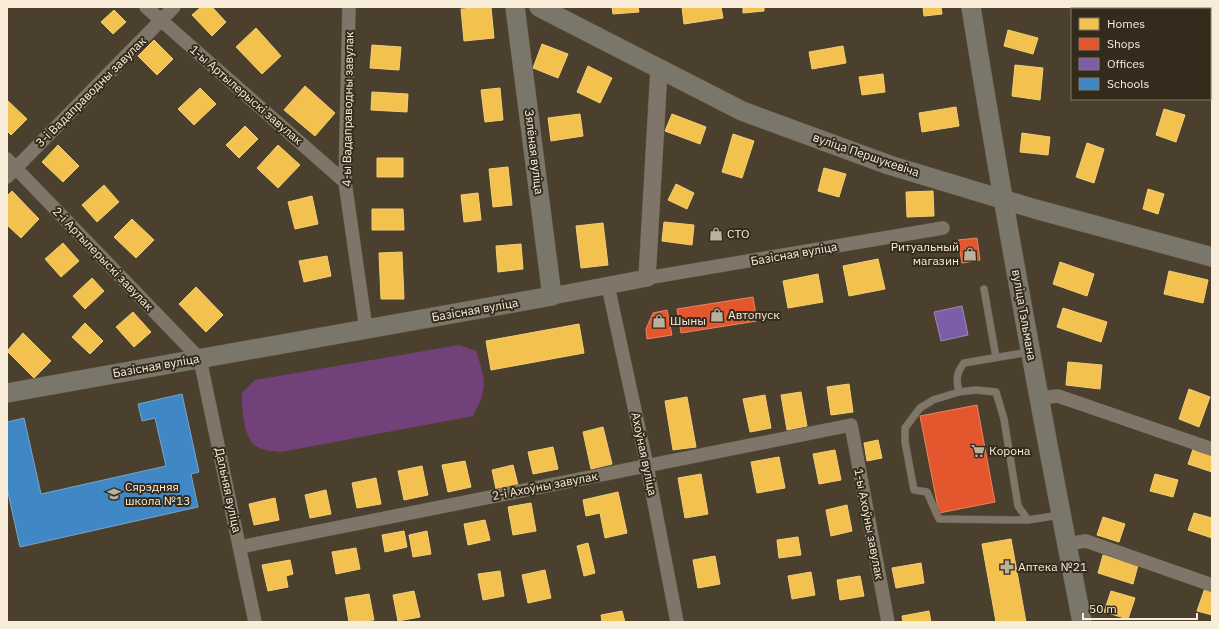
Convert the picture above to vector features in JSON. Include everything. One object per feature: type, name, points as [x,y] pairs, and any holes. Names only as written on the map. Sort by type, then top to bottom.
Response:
[{"type":"main road","name":"Зялёная вуліца","points":[[515,7],[552,296]]},
{"type":"main road","name":"вуліца Першукевіча","points":[[539,7],[742,111],[889,165],[1002,199],[1212,257]]},
{"type":"main road","name":"вуліца Тэльмана","points":[[971,7],[1002,199],[1082,622]]},
{"type":"main road","name":"Базісная вуліца","points":[[7,393],[552,296]]},
{"type":"street","name":"1-ы Артылерыскі завулак","points":[[146,7],[345,182]]},
{"type":"street","name":"3-і Вадаправодны завулак","points":[[10,168],[174,7]]},
{"type":"street","name":"4-ы Вадаправодны завулак","points":[[349,7],[345,182],[366,329]]},
{"type":"street","points":[[647,278],[659,69]]},
{"type":"street","name":"2-і Артылерыскі завулак","points":[[10,168],[200,359]]},
{"type":"street","name":"Базісная вуліца","points":[[552,296],[647,278],[943,228]]},
{"type":"street","name":"Ахоўная вуліца","points":[[608,286],[647,466],[677,622]]},
{"type":"street","name":"Дальняя вуліца","points":[[200,359],[255,622]]},
{"type":"street","points":[[1039,398],[1058,396],[1212,449]]},
{"type":"street","name":"2-і Ахоўны завулак","points":[[240,547],[851,425]]},
{"type":"street","name":"1-ы Ахоўны завулак","points":[[851,425],[888,622]]},
{"type":"street","points":[[1067,544],[1086,541],[1212,585]]},
{"type":"lane","points":[[984,289],[996,357]]},
{"type":"lane","points":[[959,392],[956,379],[957,371],[964,363],[1030,352]]},
{"type":"lane","points":[[1028,520],[1018,506],[1004,418],[996,392],[976,390],[959,392],[933,400],[920,408],[905,428],[905,442],[914,490],[927,492],[939,519],[1028,520],[1062,515]]},
{"type":"shaded area","points":[[459,345],[476,351],[482,370],[484,384],[483,391],[473,416],[281,452],[259,448],[248,436],[244,422],[242,393],[255,380]]},
{"type":"building: Homes","points":[[201,7],[212,7],[226,22],[212,36],[192,15]]},
{"type":"building: Homes","points":[[491,7],[494,38],[464,41],[461,9]]},
{"type":"building: Homes","points":[[612,7],[638,7],[639,12],[613,14]]},
{"type":"building: Homes","points":[[682,7],[721,7],[723,18],[684,24]]},
{"type":"building: Homes","points":[[743,7],[764,7],[764,11],[743,13]]},
{"type":"building: Homes","points":[[923,7],[941,7],[942,14],[924,16]]},
{"type":"building: Homes","points":[[114,10],[126,22],[113,34],[101,22]]},
{"type":"building: Homes","points":[[256,28],[281,56],[262,74],[236,47]]},
{"type":"building: Homes","points":[[1008,30],[1038,38],[1033,54],[1004,46]]},
{"type":"building: Homes","points":[[154,40],[173,59],[157,75],[138,56]]},
{"type":"building: Homes","points":[[542,44],[568,54],[558,78],[533,68]]},
{"type":"building: Homes","points":[[372,45],[401,47],[399,70],[370,68]]},
{"type":"building: Homes","points":[[843,46],[846,63],[812,69],[809,52]]},
{"type":"building: Homes","points":[[1015,65],[1043,68],[1040,100],[1012,96]]},
{"type":"building: Homes","points":[[588,66],[612,78],[600,103],[577,92]]},
{"type":"building: Homes","points":[[883,74],[885,92],[862,95],[859,77]]},
{"type":"building: Homes","points":[[305,86],[335,113],[315,136],[284,110]]},
{"type":"building: Homes","points":[[200,88],[216,104],[194,125],[178,109]]},
{"type":"building: Homes","points":[[500,88],[503,120],[485,122],[481,90]]},
{"type":"building: Homes","points":[[372,92],[408,94],[407,112],[371,110]]},
{"type":"building: Homes","points":[[7,100],[27,119],[11,135],[7,131]]},
{"type":"building: Homes","points":[[956,107],[959,126],[922,132],[919,113]]},
{"type":"building: Homes","points":[[1164,109],[1185,115],[1176,142],[1156,135]]},
{"type":"building: Homes","points":[[580,114],[583,136],[551,141],[548,118]]},
{"type":"building: Homes","points":[[672,114],[706,127],[700,144],[665,131]]},
{"type":"building: Homes","points":[[245,126],[258,139],[239,158],[226,145]]},
{"type":"building: Homes","points":[[1022,133],[1050,137],[1048,155],[1020,152]]},
{"type":"building: Homes","points":[[733,134],[754,141],[742,178],[722,172]]},
{"type":"building: Homes","points":[[1087,143],[1104,149],[1094,183],[1076,177]]},
{"type":"building: Homes","points":[[58,145],[79,166],[63,182],[42,162]]},
{"type":"building: Homes","points":[[278,145],[300,165],[278,188],[257,168]]},
{"type":"building: Homes","points":[[377,158],[403,158],[403,177],[377,177]]},
{"type":"building: Homes","points":[[508,167],[512,205],[493,207],[489,169]]},
{"type":"building: Homes","points":[[824,168],[846,174],[839,197],[818,191]]},
{"type":"building: Homes","points":[[676,184],[694,193],[687,209],[668,200]]},
{"type":"building: Homes","points":[[104,185],[119,202],[97,222],[82,205]]},
{"type":"building: Homes","points":[[1148,189],[1164,194],[1158,214],[1143,209]]},
{"type":"building: Homes","points":[[12,191],[39,219],[21,238],[7,225],[7,196]]},
{"type":"building: Homes","points":[[933,191],[934,216],[907,217],[906,192]]},
{"type":"building: Homes","points":[[478,193],[481,220],[464,222],[461,195]]},
{"type":"building: Homes","points":[[312,196],[318,224],[295,229],[288,202]]},
{"type":"building: Homes","points":[[372,209],[403,209],[404,230],[372,230]]},
{"type":"building: Homes","points":[[132,219],[154,240],[136,258],[114,237]]},
{"type":"building: Homes","points":[[664,222],[694,225],[692,245],[662,241]]},
{"type":"building: Homes","points":[[603,223],[608,265],[581,268],[576,226]]},
{"type":"building: Homes","points":[[63,243],[79,261],[61,277],[45,259]]},
{"type":"building: Homes","points":[[521,244],[523,269],[498,272],[496,246]]},
{"type":"building: Homes","points":[[402,252],[404,299],[381,299],[379,253]]},
{"type":"building: Homes","points":[[327,256],[331,276],[304,282],[299,261]]},
{"type":"building: Homes","points":[[878,259],[885,289],[849,296],[843,266]]},
{"type":"building: Homes","points":[[1060,262],[1094,274],[1087,296],[1053,284]]},
{"type":"building: Homes","points":[[1169,271],[1208,280],[1203,303],[1164,294]]},
{"type":"building: Homes","points":[[818,274],[823,302],[788,308],[783,281]]},
{"type":"building: Homes","points":[[92,278],[104,291],[85,309],[73,296]]},
{"type":"building: Homes","points":[[196,287],[223,315],[206,332],[179,304]]},
{"type":"building: Homes","points":[[1063,308],[1107,322],[1101,342],[1057,327]]},
{"type":"building: Homes","points":[[133,312],[151,332],[134,347],[116,327]]},
{"type":"building: Homes","points":[[85,323],[103,341],[90,354],[72,337]]},
{"type":"building: Homes","points":[[579,324],[584,353],[491,370],[486,341]]},
{"type":"building: Homes","points":[[23,333],[51,361],[34,378],[7,351]]},
{"type":"building: Homes","points":[[1068,362],[1102,365],[1100,389],[1066,385]]},
{"type":"building: Homes","points":[[849,384],[853,412],[831,415],[827,387]]},
{"type":"building: Homes","points":[[1189,389],[1210,397],[1199,427],[1179,419]]},
{"type":"building: Homes","points":[[801,392],[807,426],[787,430],[781,395]]},
{"type":"building: Homes","points":[[765,395],[771,428],[750,432],[743,399]]},
{"type":"building: Homes","points":[[687,397],[696,447],[673,450],[665,401]]},
{"type":"building: Homes","points":[[603,427],[612,464],[591,469],[583,432]]},
{"type":"building: Homes","points":[[878,440],[882,458],[867,461],[864,443]]},
{"type":"building: Homes","points":[[553,447],[558,469],[533,474],[528,452]]},
{"type":"building: Homes","points":[[1193,449],[1212,455],[1212,472],[1188,464]]},
{"type":"building: Homes","points":[[835,450],[841,480],[819,484],[813,454]]},
{"type":"building: Homes","points":[[779,457],[785,488],[757,493],[751,462]]},
{"type":"building: Homes","points":[[465,461],[471,487],[448,492],[442,465]]},
{"type":"building: Homes","points":[[513,465],[518,485],[496,489],[492,470]]},
{"type":"building: Homes","points":[[422,466],[428,495],[404,500],[398,471]]},
{"type":"building: Homes","points":[[701,474],[708,514],[685,518],[678,478]]},
{"type":"building: Homes","points":[[1155,474],[1178,480],[1173,497],[1150,491]]},
{"type":"building: Homes","points":[[376,478],[381,504],[357,508],[352,483]]},
{"type":"building: Homes","points":[[326,490],[331,514],[310,518],[305,495]]},
{"type":"building: Homes","points":[[618,492],[627,533],[605,538],[600,513],[586,516],[583,500]]},
{"type":"building: Homes","points":[[275,498],[279,520],[254,525],[249,504]]},
{"type":"building: Homes","points":[[531,503],[536,531],[513,535],[508,507]]},
{"type":"building: Homes","points":[[847,505],[852,531],[831,536],[826,510]]},
{"type":"building: Homes","points":[[1194,513],[1212,518],[1212,538],[1188,530]]},
{"type":"building: Homes","points":[[1103,517],[1125,524],[1119,542],[1097,535]]},
{"type":"building: Homes","points":[[485,520],[490,540],[468,545],[464,524]]},
{"type":"building: Homes","points":[[404,531],[407,547],[385,552],[382,535]]},
{"type":"building: Homes","points":[[427,531],[431,554],[413,557],[409,535]]},
{"type":"building: Homes","points":[[798,537],[801,555],[779,558],[777,540]]},
{"type":"building: Homes","points":[[1011,539],[1026,622],[996,622],[982,544]]},
{"type":"building: Homes","points":[[588,543],[595,573],[584,576],[577,546]]},
{"type":"building: Homes","points":[[356,548],[360,569],[336,574],[332,552]]},
{"type":"building: Homes","points":[[1103,555],[1138,565],[1133,584],[1098,573]]},
{"type":"building: Homes","points":[[715,556],[720,584],[698,588],[693,560]]},
{"type":"building: Homes","points":[[290,560],[293,574],[286,576],[288,587],[268,591],[262,565]]},
{"type":"building: Homes","points":[[921,563],[924,583],[896,588],[892,568]]},
{"type":"building: Homes","points":[[545,570],[551,598],[528,603],[522,575]]},
{"type":"building: Homes","points":[[500,571],[504,596],[483,600],[478,574]]},
{"type":"building: Homes","points":[[811,572],[815,595],[792,599],[788,576]]},
{"type":"building: Homes","points":[[860,576],[864,596],[840,600],[837,580]]},
{"type":"building: Homes","points":[[1205,588],[1212,591],[1212,615],[1197,611]]},
{"type":"building: Homes","points":[[414,591],[420,617],[398,621],[393,595]]},
{"type":"building: Homes","points":[[1111,591],[1135,598],[1128,619],[1104,612]]},
{"type":"building: Homes","points":[[369,594],[374,620],[349,622],[345,598]]},
{"type":"building: Homes","points":[[622,611],[625,622],[602,622],[601,615]]},
{"type":"building: Homes","points":[[929,611],[931,622],[903,622],[902,616]]},
{"type":"building: Shops","name":"Ритуальный магазин","points":[[977,238],[980,260],[962,263],[958,240]]},
{"type":"building: Shops","name":"Автопуск","points":[[753,297],[757,321],[681,333],[677,309]]},
{"type":"building: Shops","name":"Шыны","points":[[667,310],[672,335],[647,339],[646,329],[653,313]]},
{"type":"building: Shops","points":[[977,405],[995,502],[939,513],[920,416]]},
{"type":"building: Offices","points":[[962,306],[968,335],[941,341],[934,312]]},
{"type":"building: Schools","points":[[182,394],[199,472],[191,474],[198,507],[20,547],[7,488],[7,422],[24,418],[41,494],[166,466],[155,418],[142,421],[138,404]]},
{"type":"place","name":"СТО","points":[[716,234]]},
{"type":"place","name":"Ритуальный магазин","points":[[970,254]]},
{"type":"place","name":"Автопуск","points":[[717,315]]},
{"type":"place","name":"Шыны","points":[[659,321]]},
{"type":"place","name":"Корона","points":[[978,451]]},
{"type":"place","name":"Сярэдняя школа №13","points":[[114,494]]},
{"type":"place","name":"Аптека №21","points":[[1007,567]]}]
